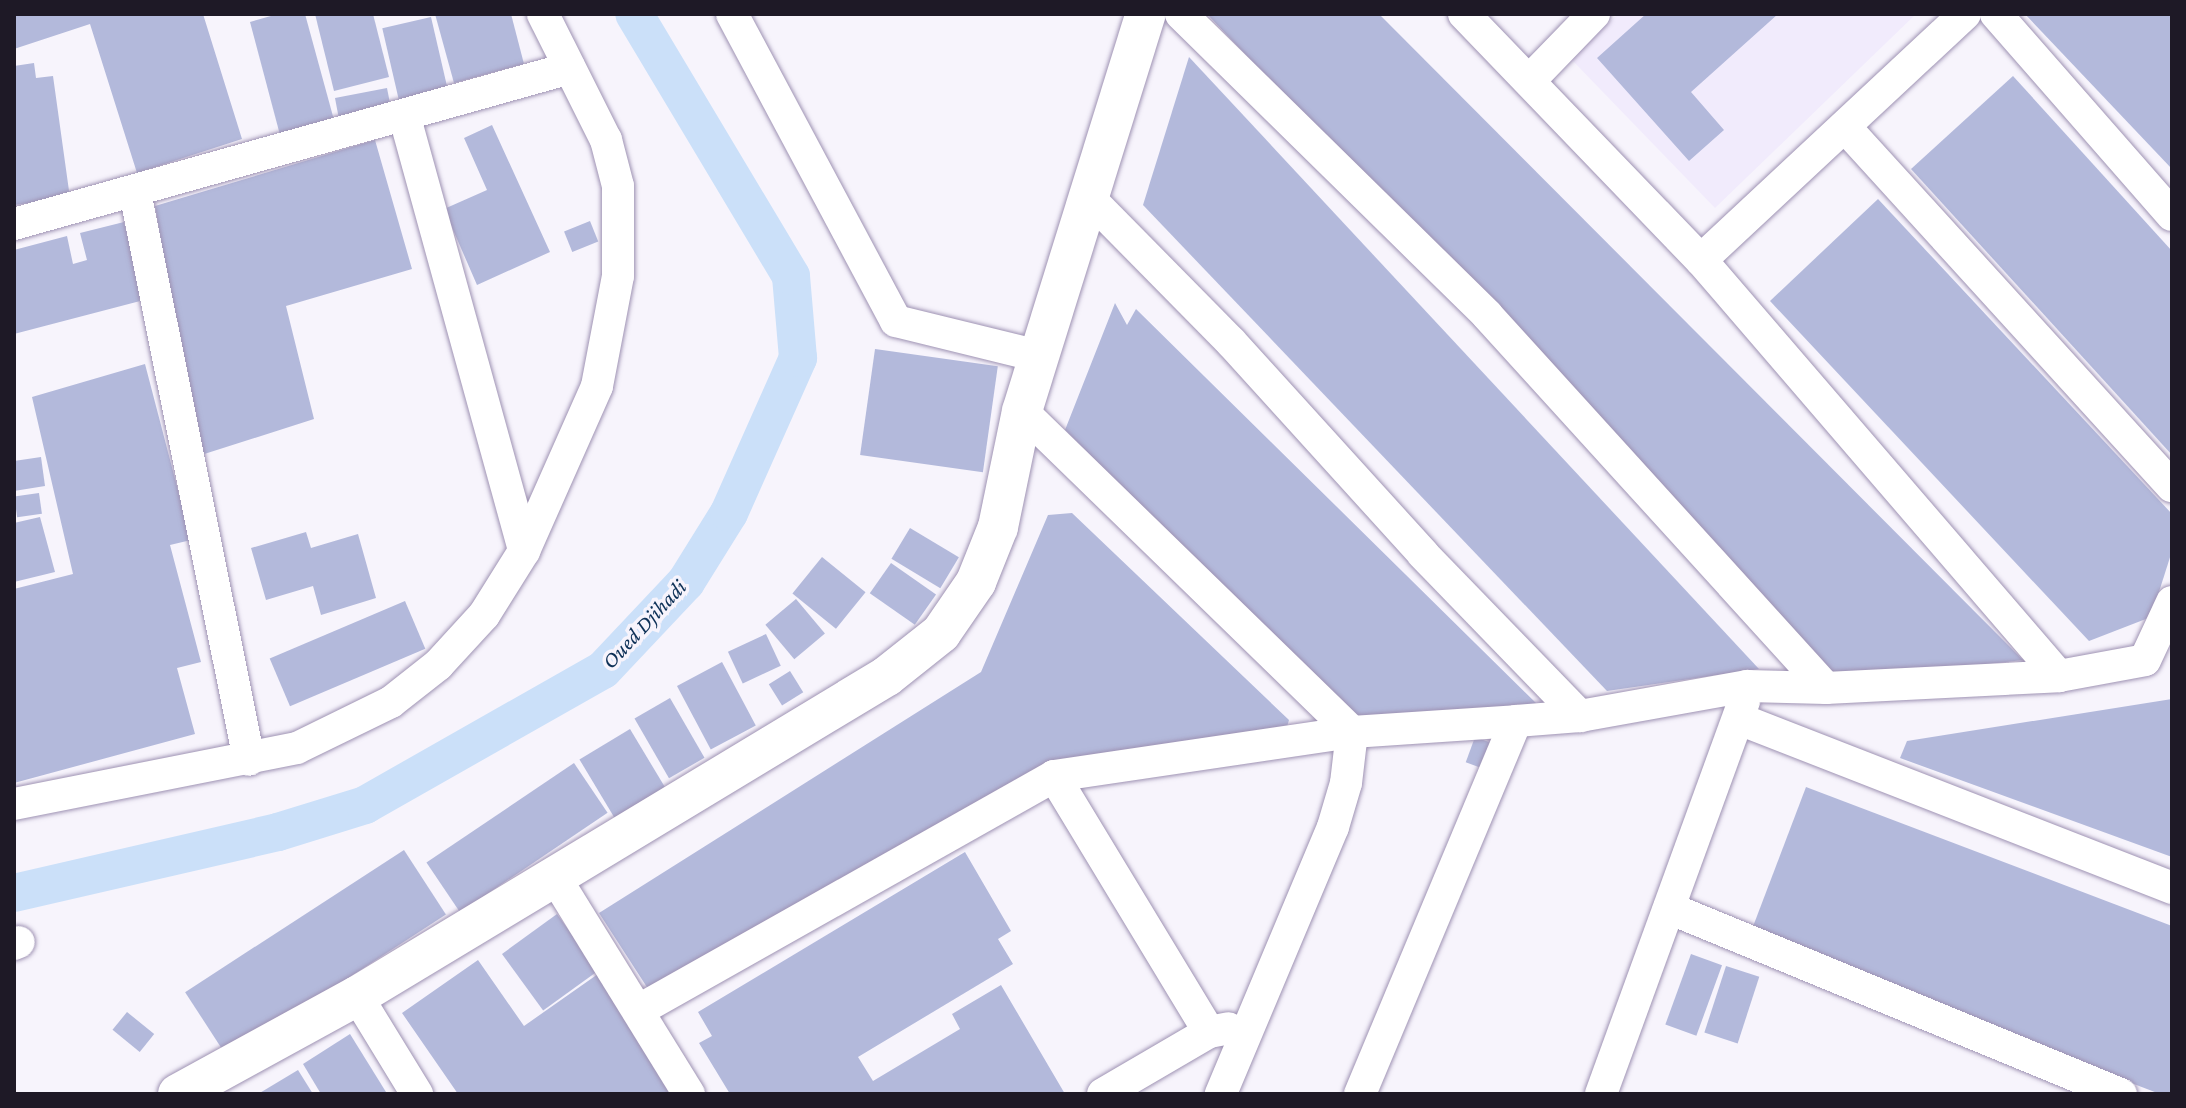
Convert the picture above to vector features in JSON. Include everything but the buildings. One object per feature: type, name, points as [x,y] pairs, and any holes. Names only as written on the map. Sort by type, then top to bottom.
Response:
[{"type":"street","points":[[14,804],[249,760],[297,748],[391,702],[438,665],[484,615],[524,551],[597,386],[618,276],[618,186],[606,140],[543,14]]},
{"type":"street","points":[[732,14],[896,321],[1039,356]]},
{"type":"street","points":[[182,1093],[357,996],[553,874],[887,676],[941,633],[976,582],[998,527],[1022,411],[1146,14]]},
{"type":"street","points":[[1181,14],[1487,315],[1826,688]]},
{"type":"street","points":[[1464,14],[1701,260],[2059,676]]},
{"type":"street","points":[[1530,80],[1594,14]]},
{"type":"street","points":[[1701,260],[1965,14]]},
{"type":"street","points":[[1996,14],[2172,215]]},
{"type":"street","points":[[14,224],[405,118],[570,68]]},
{"type":"street","points":[[405,118],[524,551]]},
{"type":"street","points":[[1845,127],[2172,486]]},
{"type":"street","points":[[135,192],[249,760]]},
{"type":"street","points":[[1089,198],[1231,342],[1423,554],[1580,716]]},
{"type":"street","points":[[1022,411],[1352,732]]},
{"type":"street","points":[[641,1009],[1054,776],[1352,732],[1580,716],[1747,686],[1826,688],[2059,676],[2158,665],[2172,602]]},
{"type":"street","points":[[1601,1094],[1739,719],[1747,686]]},
{"type":"street","points":[[1739,719],[2172,888]]},
{"type":"street","points":[[1360,1094],[1516,721]]},
{"type":"street","points":[[1221,1094],[1333,827],[1346,783],[1352,732]]},
{"type":"street","points":[[1054,776],[1209,1032]]},
{"type":"street","points":[[553,874],[641,1009],[689,1094]]},
{"type":"street","points":[[1669,908],[2121,1094]]},
{"type":"street","points":[[357,996],[417,1094]]},
{"type":"street","points":[[1103,1094],[1209,1032],[1248,1024]]},
{"type":"shaded area","points":[[1618,14],[1916,14],[1715,208],[1571,59]]},
{"type":"waterway","name":"Oued Djihadi","points":[[14,893],[278,832],[365,805],[603,670],[686,582],[729,513],[798,358],[791,276],[634,14]]}]
